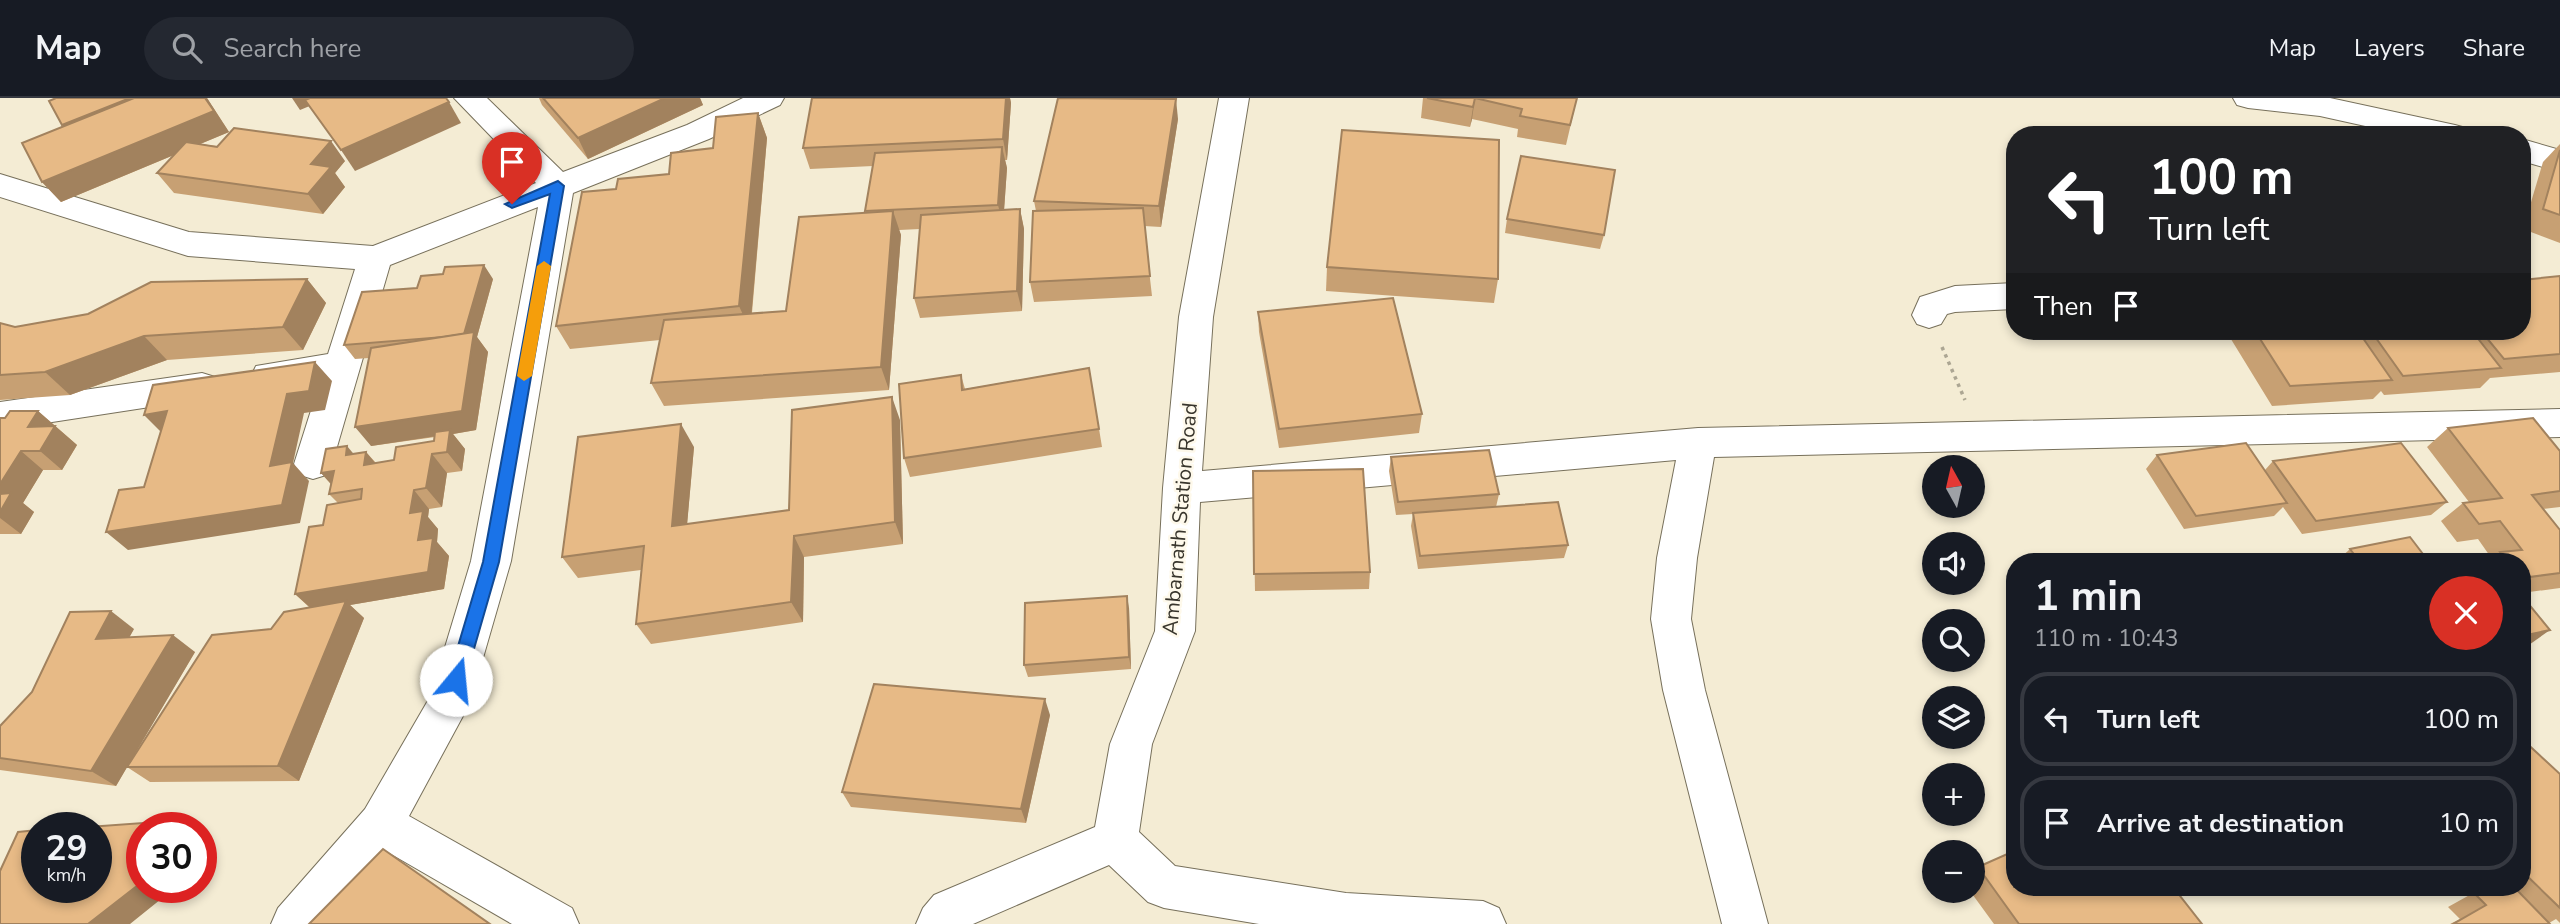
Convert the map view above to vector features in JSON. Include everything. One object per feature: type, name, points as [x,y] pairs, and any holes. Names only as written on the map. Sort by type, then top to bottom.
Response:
[{"type":"street","points":[[469,98],[558,186]]},
{"type":"street","points":[[0,185],[188,244],[375,258],[698,132],[769,98]]},
{"type":"street","name":"Ambarnath Station Road","points":[[1115,840],[1131,744],[1175,631],[1182,488],[1196,317],[1234,98]]},
{"type":"street","points":[[2248,98],[2344,123],[2372,126]]},
{"type":"street","points":[[2531,153],[2560,161]]},
{"type":"street","points":[[294,924],[381,824],[449,703],[491,562],[558,186]]},
{"type":"street","points":[[313,464],[375,258]]},
{"type":"street","points":[[1929,314],[1932,306],[1955,299],[2006,296]]},
{"type":"street","points":[[0,416],[343,365]]},
{"type":"street","points":[[1182,488],[1698,443],[2560,424]]},
{"type":"street","points":[[1698,443],[1677,558],[1671,619],[1684,690],[1745,924]]},
{"type":"street","points":[[381,824],[556,924]]},
{"type":"street","points":[[939,924],[950,911],[1115,840],[1164,886],[1346,916],[1483,924]]},
{"type":"path","points":[[1929,314],[1980,436]]},
{"type":"building","points":[[56,98],[130,98],[62,125],[49,101]]},
{"type":"building","points":[[134,98],[205,98],[214,111],[42,182],[22,143]]},
{"type":"building","points":[[446,98],[449,102],[341,150],[305,100]]},
{"type":"building","points":[[543,98],[665,98],[578,138]]},
{"type":"building","points":[[812,98],[1006,98],[1003,139],[803,148]]},
{"type":"building","points":[[1058,98],[1176,99],[1159,206],[1034,201]]},
{"type":"building","points":[[1427,98],[1475,98],[1473,107]]},
{"type":"building","points":[[1475,98],[1577,98],[1570,125],[1520,116],[1522,109]]},
{"type":"building","points":[[758,113],[739,306],[556,326],[582,192],[616,189],[618,179],[669,174],[671,153],[713,148],[716,117]]},
{"type":"building","points":[[234,128],[331,141],[311,164],[331,167],[308,194],[157,173],[186,142],[217,147]]},
{"type":"building","points":[[1342,130],[1499,140],[1498,279],[1327,267]]},
{"type":"building","points":[[1002,147],[998,205],[865,211],[875,153]]},
{"type":"building","points":[[2560,150],[2560,215],[2543,209]]},
{"type":"building","points":[[1521,156],[1615,170],[1604,235],[1507,219]]},
{"type":"building","points":[[1143,208],[1150,276],[1030,282],[1033,211]]},
{"type":"building","points":[[1020,209],[1017,291],[914,298],[921,215]]},
{"type":"building","points":[[893,211],[881,367],[651,383],[664,320],[786,311],[799,217]]},
{"type":"building","points":[[484,265],[464,334],[344,345],[362,292],[417,288],[421,276],[443,274],[445,267]]},
{"type":"building","points":[[2560,276],[2560,354],[2504,359],[2488,340],[2531,340],[2531,279]]},
{"type":"building","points":[[307,279],[283,327],[144,336],[45,372],[0,375],[0,323],[15,327],[88,314],[151,282]]},
{"type":"building","points":[[1393,298],[1422,414],[1279,429],[1258,312]]},
{"type":"building","points":[[474,332],[462,411],[355,427],[371,348]]},
{"type":"building","points":[[2261,340],[2364,340],[2392,380],[2290,386]]},
{"type":"building","points":[[2377,340],[2479,340],[2501,368],[2403,376]]},
{"type":"building","points":[[315,362],[309,391],[287,394],[270,466],[292,462],[282,505],[106,532],[119,490],[144,487],[167,411],[144,415],[153,385]]},
{"type":"building","points":[[1089,368],[1099,429],[904,458],[899,384],[961,375],[962,390]]},
{"type":"building","points":[[892,397],[895,522],[794,536],[791,602],[636,624],[644,546],[562,557],[578,437],[681,424],[672,526],[789,510],[792,410]]},
{"type":"building","points":[[10,411],[38,411],[28,427],[55,426],[40,451],[21,451],[0,484],[0,418],[5,418]]},
{"type":"building","points":[[2533,418],[2560,451],[2560,491],[2532,495],[2560,530],[2560,573],[2531,577],[2531,553],[2501,553],[2522,550],[2500,521],[2479,524],[2463,503],[2502,498],[2448,428]]},
{"type":"building","points":[[450,430],[447,452],[432,454],[426,488],[414,490],[410,513],[423,511],[418,540],[433,538],[428,572],[295,594],[309,527],[323,525],[327,505],[361,499],[362,489],[329,494],[334,471],[321,473],[326,449],[347,446],[346,455],[366,452],[364,465],[394,460],[396,447],[434,441],[435,432]]},
{"type":"building","points":[[2246,443],[2287,503],[2196,516],[2157,455]]},
{"type":"building","points":[[2401,443],[2447,502],[2316,521],[2273,461]]},
{"type":"building","points":[[1489,450],[1499,494],[1398,502],[1391,457]]},
{"type":"building","points":[[1363,469],[1370,572],[1254,574],[1253,471]]},
{"type":"building","points":[[11,493],[0,512],[0,494]]},
{"type":"building","points":[[1558,502],[1568,545],[1420,556],[1413,513]]},
{"type":"building","points":[[2410,537],[2422,553],[2353,553],[2350,549]]},
{"type":"building","points":[[1127,596],[1129,657],[1024,665],[1025,603]]},
{"type":"building","points":[[346,601],[278,766],[127,767],[212,635],[271,629],[284,612]]},
{"type":"building","points":[[2531,607],[2550,630],[2531,634]]},
{"type":"building","points":[[111,611],[96,639],[173,635],[91,771],[0,758],[0,726],[32,692],[70,612]]},
{"type":"building","points":[[874,684],[1045,699],[1021,809],[842,792]]},
{"type":"building","points":[[2531,747],[2560,774],[2560,908],[2531,880]]},
{"type":"building","points":[[126,824],[126,894],[88,924],[0,924],[0,871],[18,832],[21,832],[21,903],[112,903],[112,825]]},
{"type":"building","points":[[383,849],[490,924],[309,924]]},
{"type":"building","points":[[2006,855],[2006,896],[2180,896],[2202,924],[2019,924],[1985,877],[1985,864]]},
{"type":"building","points":[[2477,896],[2523,896],[2550,924],[2453,924],[2486,905]]},
{"type":"slow traffic","points":[[524,376],[544,266]]},
{"type":"route","points":[[456,680],[491,562],[558,186],[512,204]]}]
